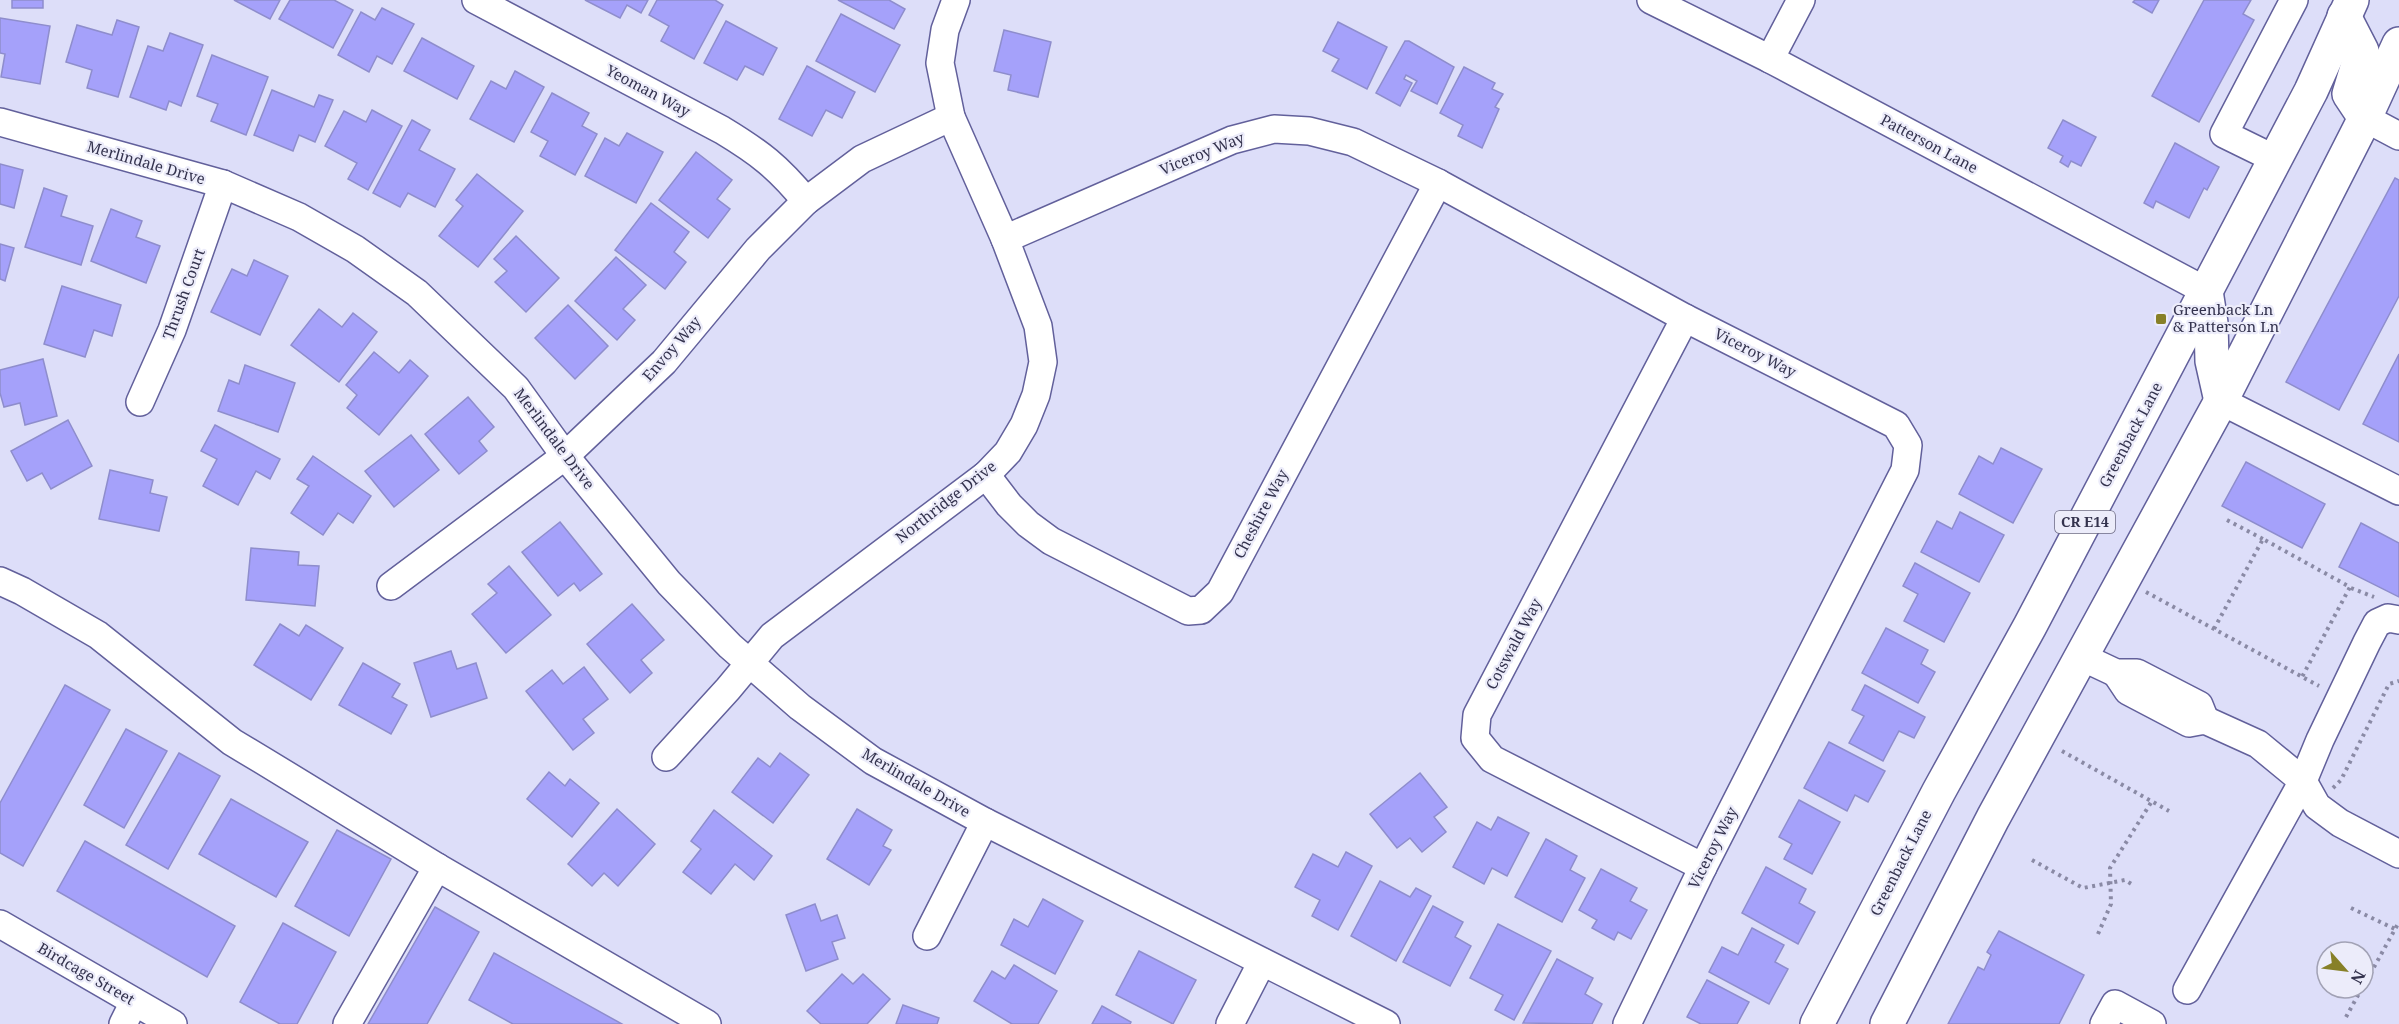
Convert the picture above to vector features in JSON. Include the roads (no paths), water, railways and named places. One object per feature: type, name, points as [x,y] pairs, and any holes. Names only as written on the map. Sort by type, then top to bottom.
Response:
[{"type":"main road","name":"Greenback Lane","points":[[1817,1024],[1939,791],[2036,616],[2311,91],[2348,8]]},
{"type":"main road","points":[[2348,8],[2362,51],[2349,94],[2365,118]]},
{"type":"main road","points":[[1887,1024],[1993,818],[2221,400],[2365,118],[2399,44]]},
{"type":"main road","points":[[2206,291],[2211,322],[2212,361],[2221,400]]},
{"type":"street","name":"Yeoman Way","points":[[476,0],[722,130],[759,152],[783,174],[806,201]]},
{"type":"street","name":"Northridge Drive","points":[[666,757],[772,636],[986,475],[1008,452],[1024,425],[1036,396],[1043,362],[1038,326],[1005,239],[951,117],[940,63],[945,30],[956,0]]},
{"type":"street","name":"Patterson Lane","points":[[1652,0],[2206,291]]},
{"type":"street","points":[[1770,60],[1801,0]]},
{"type":"street","points":[[2275,159],[2224,135],[2294,0]]},
{"type":"street","name":"Envoy Way","points":[[391,585],[565,456],[664,362],[758,249],[806,201],[862,159],[951,117]]},
{"type":"street","points":[[2365,118],[2399,136]]},
{"type":"street","name":"Merlindale Drive","points":[[0,122],[223,184],[298,217],[355,249],[417,293],[516,387],[565,456],[669,583],[730,646],[800,707],[873,761],[985,822],[1386,1024]]},
{"type":"street","name":"Viceroy Way","points":[[1005,239],[1232,140],[1274,129],[1309,131],[1353,142],[1438,183],[1685,318],[1896,425],[1908,446],[1905,470],[1703,867],[1627,1024]]},
{"type":"street","name":"Cheshire Way","points":[[986,475],[1009,505],[1028,524],[1051,541],[1188,611],[1201,610],[1220,592],[1438,183]]},
{"type":"street","name":"Thrush Court","points":[[140,402],[172,330],[223,184]]},
{"type":"street","name":"Cotswald Way","points":[[1685,318],[1477,715],[1475,738],[1492,759],[1703,867]]},
{"type":"street","points":[[2221,400],[2399,491]]},
{"type":"street","points":[[0,581],[22,591],[98,635],[232,742],[437,867],[707,1024]]},
{"type":"street","points":[[2187,990],[2303,781],[2377,623],[2388,618],[2399,620]]},
{"type":"street","points":[[2082,657],[2116,674],[2137,673],[2199,705],[2205,720],[2258,744],[2303,781],[2317,806],[2340,823],[2399,854]]},
{"type":"street","name":"Merlindale Drive","points":[[927,936],[985,822]]},
{"type":"street","points":[[347,1024],[437,867]]},
{"type":"street","name":"Birdcage Street","points":[[0,924],[128,1013],[172,1024]]},
{"type":"street","points":[[1230,1024],[1262,962]]},
{"type":"street","points":[[2104,1024],[2115,1004],[2152,1024]]},
{"type":"place","name":"Greenback Ln & Patterson Ln","points":[[2161,319]]}]
